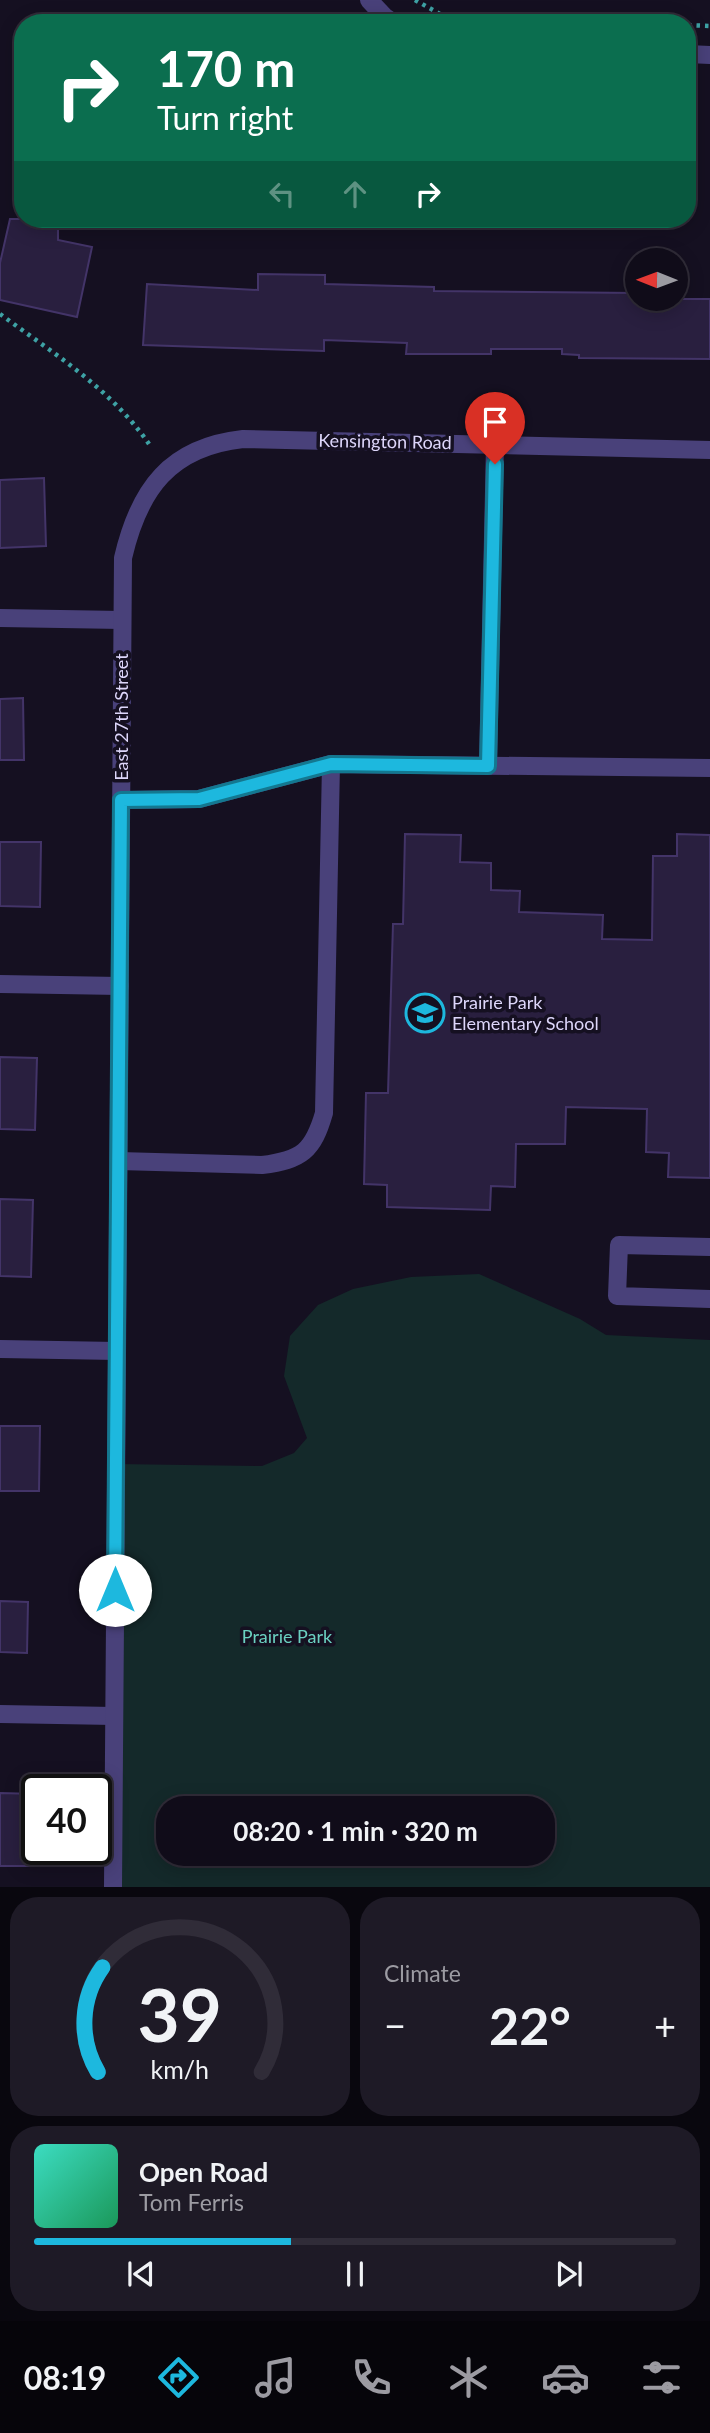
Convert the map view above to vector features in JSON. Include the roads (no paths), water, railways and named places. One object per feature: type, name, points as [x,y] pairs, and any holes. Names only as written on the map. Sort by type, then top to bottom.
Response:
[{"type":"street","points":[[369,0],[382,14]]},
{"type":"street","name":"Kensington Road","points":[[157,480],[192,452],[222,441],[243,439],[710,450]]},
{"type":"street","points":[[488,766],[495,445]]},
{"type":"street","name":"East 27th Street","points":[[113,1887],[123,558],[129,531],[141,502],[157,480]]},
{"type":"street","points":[[0,618],[122,620]]},
{"type":"street","points":[[119,1161],[262,1165],[285,1162],[307,1152],[317,1138],[324,1113],[331,764]]},
{"type":"street","points":[[121,800],[199,799],[331,764],[710,768]]},
{"type":"street","points":[[0,984],[120,986]]},
{"type":"street","points":[[710,1247],[619,1245],[617,1296],[710,1299]]},
{"type":"street","points":[[0,1349],[117,1351]]},
{"type":"street","points":[[0,1714],[114,1716]]},
{"type":"place","name":"Prairie Park Elementary School","points":[[425,1013]]},
{"type":"park label","name":"Prairie Park","points":[[287,1637]]}]
